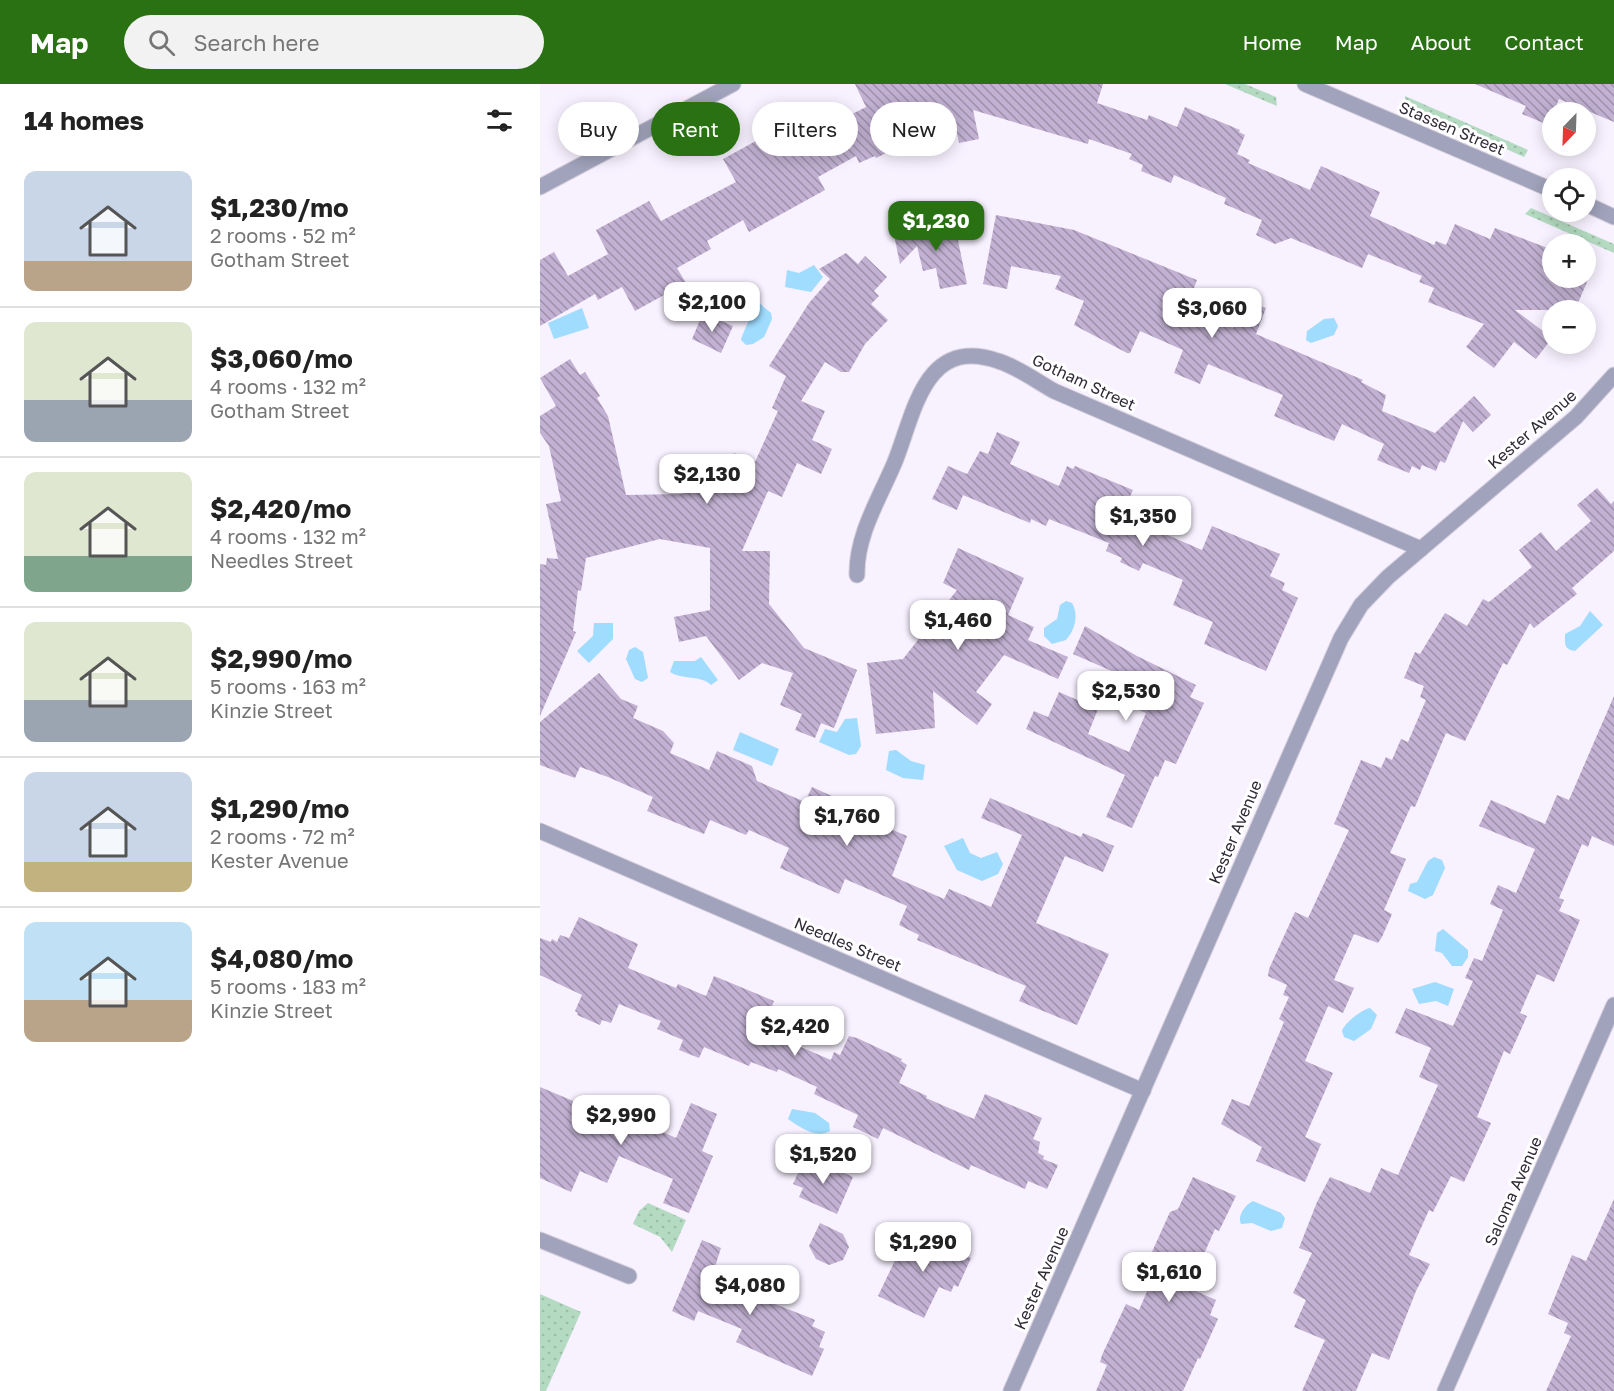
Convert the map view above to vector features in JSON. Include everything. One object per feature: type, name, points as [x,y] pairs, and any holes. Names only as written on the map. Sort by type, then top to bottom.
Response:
[{"type":"street","points":[[540,187],[733,84]]},
{"type":"street","name":"Stassen Street","points":[[1305,84],[1542,186]]},
{"type":"street","points":[[1596,209],[1614,217]]},
{"type":"street","name":"Gotham Street","points":[[857,575],[862,538],[897,457],[919,393],[941,367],[951,361],[974,356],[1000,361],[1054,391],[1421,549]]},
{"type":"street","name":"Kester Avenue","points":[[1011,1391],[1335,648],[1361,605],[1388,577],[1576,417],[1614,375]]},
{"type":"street","name":"Needles Street","points":[[540,831],[1143,1091]]},
{"type":"street","name":"Saloma Avenue","points":[[1445,1391],[1614,1005]]},
{"type":"street","points":[[540,1240],[629,1276]]},
{"type":"green space","points":[[1225,84],[1245,84],[1276,97],[1277,106]]},
{"type":"green space","points":[[1405,96],[1528,150],[1524,157],[1405,104]]},
{"type":"green space","points":[[1531,208],[1542,213],[1542,221],[1525,214]]},
{"type":"green space","points":[[1543,222],[1563,222],[1591,234],[1571,234]]},
{"type":"green space","points":[[1596,236],[1614,244],[1614,253],[1596,245]]},
{"type":"green space","points":[[648,1203],[686,1220],[672,1252],[660,1237],[633,1224],[639,1211]]},
{"type":"green space","points":[[540,1294],[581,1312],[546,1391],[540,1391]]},
{"type":"water","points":[[814,265],[823,277],[811,292],[785,287],[787,270],[799,273]]},
{"type":"water","points":[[758,302],[771,313],[772,319],[764,337],[753,344],[746,345],[741,340]]},
{"type":"water","points":[[582,308],[589,328],[554,339],[548,323]]},
{"type":"water","points":[[1334,318],[1338,326],[1334,335],[1311,343],[1306,340],[1307,331],[1324,319]]},
{"type":"water","points":[[1066,601],[1072,603],[1074,608],[1076,617],[1074,627],[1066,640],[1052,644],[1044,636],[1044,628],[1057,619],[1060,605]]},
{"type":"water","points":[[1590,611],[1603,625],[1575,651],[1567,648],[1565,634],[1580,626]]},
{"type":"water","points":[[594,623],[613,623],[613,639],[589,663],[577,651],[593,636]]},
{"type":"water","points":[[635,647],[643,652],[648,678],[642,682],[635,679],[626,659],[629,650]]},
{"type":"water","points":[[701,657],[718,680],[711,685],[702,680],[670,672],[674,661],[695,661]]},
{"type":"water","points":[[857,718],[861,746],[856,754],[849,755],[819,742],[825,729],[837,732],[845,719]]},
{"type":"water","points":[[740,732],[779,749],[772,766],[733,750]]},
{"type":"water","points":[[896,750],[911,761],[925,765],[923,780],[903,778],[886,770],[889,751]]},
{"type":"water","points":[[963,838],[970,853],[981,858],[997,852],[1003,864],[998,874],[982,881],[957,870],[944,846]]},
{"type":"water","points":[[1434,857],[1442,860],[1445,868],[1433,895],[1425,899],[1408,891],[1410,884],[1417,882],[1428,861]]},
{"type":"water","points":[[1443,929],[1468,950],[1468,957],[1462,966],[1452,966],[1442,953],[1435,951],[1437,933]]},
{"type":"water","points":[[1435,982],[1454,989],[1448,1006],[1436,1001],[1419,1004],[1412,989]]},
{"type":"water","points":[[1370,1008],[1377,1015],[1371,1029],[1354,1041],[1344,1037],[1342,1031],[1346,1024]]},
{"type":"water","points":[[792,1109],[815,1113],[829,1123],[830,1131],[819,1134],[803,1128],[788,1119]]},
{"type":"water","points":[[1253,1201],[1281,1213],[1285,1218],[1282,1228],[1271,1231],[1252,1223],[1241,1224],[1242,1211]]},
{"type":"building","points":[[855,84],[1103,84],[1097,103],[1147,120],[1149,115],[1177,127],[1185,107],[1240,130],[1239,132],[1245,135],[1237,154],[1250,160],[1248,163],[1310,190],[1321,166],[1380,192],[1370,216],[1434,245],[1436,241],[1446,245],[1455,224],[1490,239],[1495,228],[1542,246],[1542,288],[1584,288],[1579,300],[1542,300],[1542,310],[1515,310],[1542,330],[1542,351],[1536,359],[1514,342],[1494,368],[1466,347],[1484,324],[1428,302],[1434,288],[1419,282],[1422,276],[1368,254],[1362,268],[1291,238],[1275,244],[1256,235],[1262,220],[1224,204],[1226,198],[1174,175],[1171,183],[1141,171],[1143,165],[1129,159],[1132,154],[1089,139],[1088,144],[973,110],[979,139],[959,143],[957,102],[870,102],[870,156],[875,156],[859,163],[856,156],[858,156],[858,111],[866,107]]},
{"type":"building","points":[[1475,84],[1614,84],[1614,122],[1596,114],[1596,102],[1566,102],[1559,99],[1558,102],[1542,102],[1542,122],[1522,114],[1526,106]]},
{"type":"building","points":[[752,143],[752,156],[856,156],[818,177],[825,190],[749,232],[743,220],[707,241],[711,249],[677,268],[686,283],[635,311],[622,287],[598,300],[595,294],[540,326],[540,260],[554,252],[568,276],[608,254],[596,230],[649,201],[661,221],[736,182],[723,159],[728,156],[740,156],[740,150]]},
{"type":"building","points":[[996,215],[1074,230],[1197,280],[1186,309],[1233,328],[1245,300],[1266,308],[1256,334],[1363,380],[1361,382],[1386,395],[1382,411],[1435,433],[1474,396],[1491,415],[1473,432],[1463,421],[1445,463],[1440,461],[1436,471],[1422,465],[1420,470],[1412,466],[1409,473],[1377,460],[1384,444],[1342,424],[1334,441],[1274,416],[1283,395],[1208,364],[1200,384],[1174,373],[1183,350],[1140,331],[1130,353],[1127,353],[1074,325],[1084,301],[1055,289],[1061,276],[1011,266],[1007,289],[983,284]]},
{"type":"building","points":[[954,221],[967,284],[940,289],[936,268],[923,271],[917,246],[900,264],[894,235]]},
{"type":"building","points":[[846,253],[858,264],[865,256],[887,277],[874,291],[879,296],[871,304],[888,320],[865,344],[849,372],[841,372],[825,362],[801,401],[825,411],[812,440],[832,449],[821,474],[797,463],[782,497],[768,491],[742,551],[770,551],[769,604],[804,648],[857,670],[834,728],[821,723],[815,738],[795,730],[802,714],[780,705],[793,673],[762,663],[739,680],[706,636],[679,642],[674,617],[710,610],[710,548],[660,539],[586,558],[581,591],[578,590],[573,631],[576,632],[540,716],[540,564],[546,565],[547,558],[558,559],[546,504],[561,501],[549,446],[540,433],[540,416],[556,406],[540,378],[570,359],[580,375],[585,372],[600,396],[597,398],[608,416],[626,495],[682,494],[695,466],[723,478],[734,453],[755,462],[778,411],[772,408],[786,376],[769,366],[809,303],[830,279],[819,269]]},
{"type":"building","points":[[703,313],[733,326],[721,353],[692,339]]},
{"type":"building","points":[[997,432],[1020,442],[1010,464],[1059,486],[1067,466],[1073,469],[1075,466],[1133,490],[1123,512],[1158,527],[1156,530],[1202,550],[1212,526],[1280,554],[1270,576],[1285,583],[1282,590],[1298,598],[1266,671],[1204,644],[1213,622],[1173,605],[1183,580],[1143,563],[1139,571],[1120,562],[1122,558],[1106,551],[1109,543],[1049,519],[1046,526],[1031,519],[1030,523],[963,495],[957,510],[932,499],[948,466],[967,474],[980,451],[988,454]]},
{"type":"building","points":[[1597,488],[1611,504],[1614,501],[1614,551],[1572,588],[1577,594],[1534,628],[1530,623],[1507,665],[1503,663],[1465,741],[1446,733],[1415,807],[1411,806],[1390,853],[1406,859],[1384,910],[1392,914],[1382,937],[1378,943],[1354,934],[1334,980],[1354,988],[1343,1013],[1328,1006],[1305,1061],[1333,1073],[1305,1137],[1321,1144],[1305,1182],[1256,1161],[1262,1147],[1221,1124],[1232,1099],[1249,1106],[1284,1022],[1279,1019],[1289,997],[1283,995],[1287,985],[1268,976],[1269,969],[1295,912],[1308,918],[1349,830],[1334,824],[1361,760],[1381,768],[1386,757],[1392,760],[1401,739],[1408,742],[1426,700],[1420,697],[1424,686],[1404,678],[1415,652],[1420,654],[1445,613],[1467,626],[1483,599],[1489,602],[1532,567],[1519,550],[1541,532],[1556,551],[1591,521],[1577,505]]},
{"type":"building","points":[[958,548],[1024,578],[1008,615],[1034,627],[1028,640],[1068,657],[1058,679],[1004,655],[976,692],[992,704],[977,725],[933,691],[935,728],[876,734],[867,663],[903,659],[957,590],[943,583]]},
{"type":"building","points":[[1085,626],[1137,656],[1196,685],[1190,697],[1204,703],[1176,764],[1165,760],[1158,777],[1155,776],[1132,828],[1106,817],[1125,775],[1026,729],[1034,711],[1048,717],[1059,692],[1098,709],[1088,734],[1129,752],[1146,713],[1113,699],[1123,676],[1073,654]]},
{"type":"building","points":[[599,673],[621,699],[638,706],[633,718],[663,731],[674,743],[670,753],[709,770],[717,751],[752,766],[757,781],[805,802],[812,787],[834,797],[831,804],[907,836],[892,876],[944,899],[949,889],[991,907],[1022,835],[981,818],[990,798],[1081,837],[1083,833],[1114,846],[1103,872],[1065,856],[1036,923],[1109,954],[1077,1025],[1019,1001],[1026,986],[917,940],[919,935],[899,925],[907,906],[845,879],[839,894],[780,868],[789,848],[749,830],[746,835],[710,820],[704,834],[647,811],[653,797],[608,777],[580,767],[575,778],[540,765],[540,722]]},
{"type":"building","points":[[1614,696],[1614,846],[1592,836],[1588,847],[1582,844],[1559,898],[1564,900],[1559,911],[1580,920],[1554,982],[1537,974],[1520,1013],[1527,1016],[1510,1054],[1504,1051],[1477,1117],[1491,1123],[1464,1182],[1451,1176],[1433,1212],[1429,1210],[1409,1255],[1430,1264],[1416,1291],[1389,1360],[1372,1353],[1356,1391],[1302,1391],[1325,1340],[1294,1327],[1306,1300],[1293,1293],[1312,1253],[1299,1248],[1317,1202],[1330,1177],[1370,1193],[1381,1168],[1398,1175],[1438,1085],[1419,1077],[1431,1048],[1395,1033],[1406,1008],[1453,1026],[1473,981],[1465,978],[1474,958],[1482,961],[1503,910],[1490,904],[1498,885],[1516,893],[1535,849],[1479,826],[1491,800],[1545,824],[1557,795],[1569,800]]},
{"type":"building","points":[[579,917],[638,944],[628,968],[676,988],[678,984],[706,996],[714,976],[774,1001],[763,1028],[791,1038],[789,1042],[831,1060],[834,1052],[840,1055],[849,1036],[857,1038],[902,1059],[901,1061],[907,1065],[899,1083],[927,1096],[926,1098],[974,1119],[985,1094],[1042,1118],[1033,1139],[1040,1142],[1038,1153],[1044,1156],[1043,1159],[1058,1165],[1047,1189],[1028,1181],[1025,1189],[971,1165],[969,1170],[883,1128],[878,1139],[853,1127],[858,1115],[814,1094],[817,1087],[778,1069],[777,1072],[751,1062],[749,1066],[704,1047],[699,1058],[679,1050],[683,1040],[657,1029],[661,1021],[619,1004],[611,1023],[602,1020],[600,1025],[577,1015],[575,1011],[582,995],[540,975],[540,938],[557,942],[560,935],[569,938]]},
{"type":"building","points":[[540,1087],[578,1103],[581,1095],[676,1138],[691,1103],[717,1114],[702,1151],[713,1156],[689,1213],[663,1203],[673,1179],[619,1156],[607,1183],[580,1171],[571,1192],[540,1178]]},
{"type":"building","points":[[806,1156],[853,1177],[837,1214],[799,1197],[803,1188],[793,1184]]},
{"type":"building","points":[[1193,1177],[1236,1196],[1219,1231],[1215,1229],[1189,1288],[1216,1300],[1210,1315],[1218,1319],[1200,1359],[1198,1358],[1183,1391],[1096,1391],[1107,1365],[1100,1362],[1102,1355],[1126,1304],[1139,1310],[1161,1259],[1151,1254],[1170,1212],[1178,1209]]},
{"type":"building","points":[[1614,1199],[1614,1391],[1546,1391],[1571,1336],[1564,1333],[1568,1323],[1548,1314],[1572,1255],[1586,1261]]},
{"type":"building","points":[[820,1223],[843,1234],[849,1247],[843,1260],[829,1265],[816,1259],[809,1246]]},
{"type":"building","points":[[910,1229],[971,1258],[958,1287],[954,1285],[951,1292],[939,1287],[924,1318],[878,1296]]},
{"type":"building","points":[[702,1240],[721,1248],[711,1279],[815,1320],[812,1326],[825,1332],[819,1347],[824,1349],[812,1376],[736,1342],[742,1329],[698,1311],[694,1321],[672,1311]]}]
